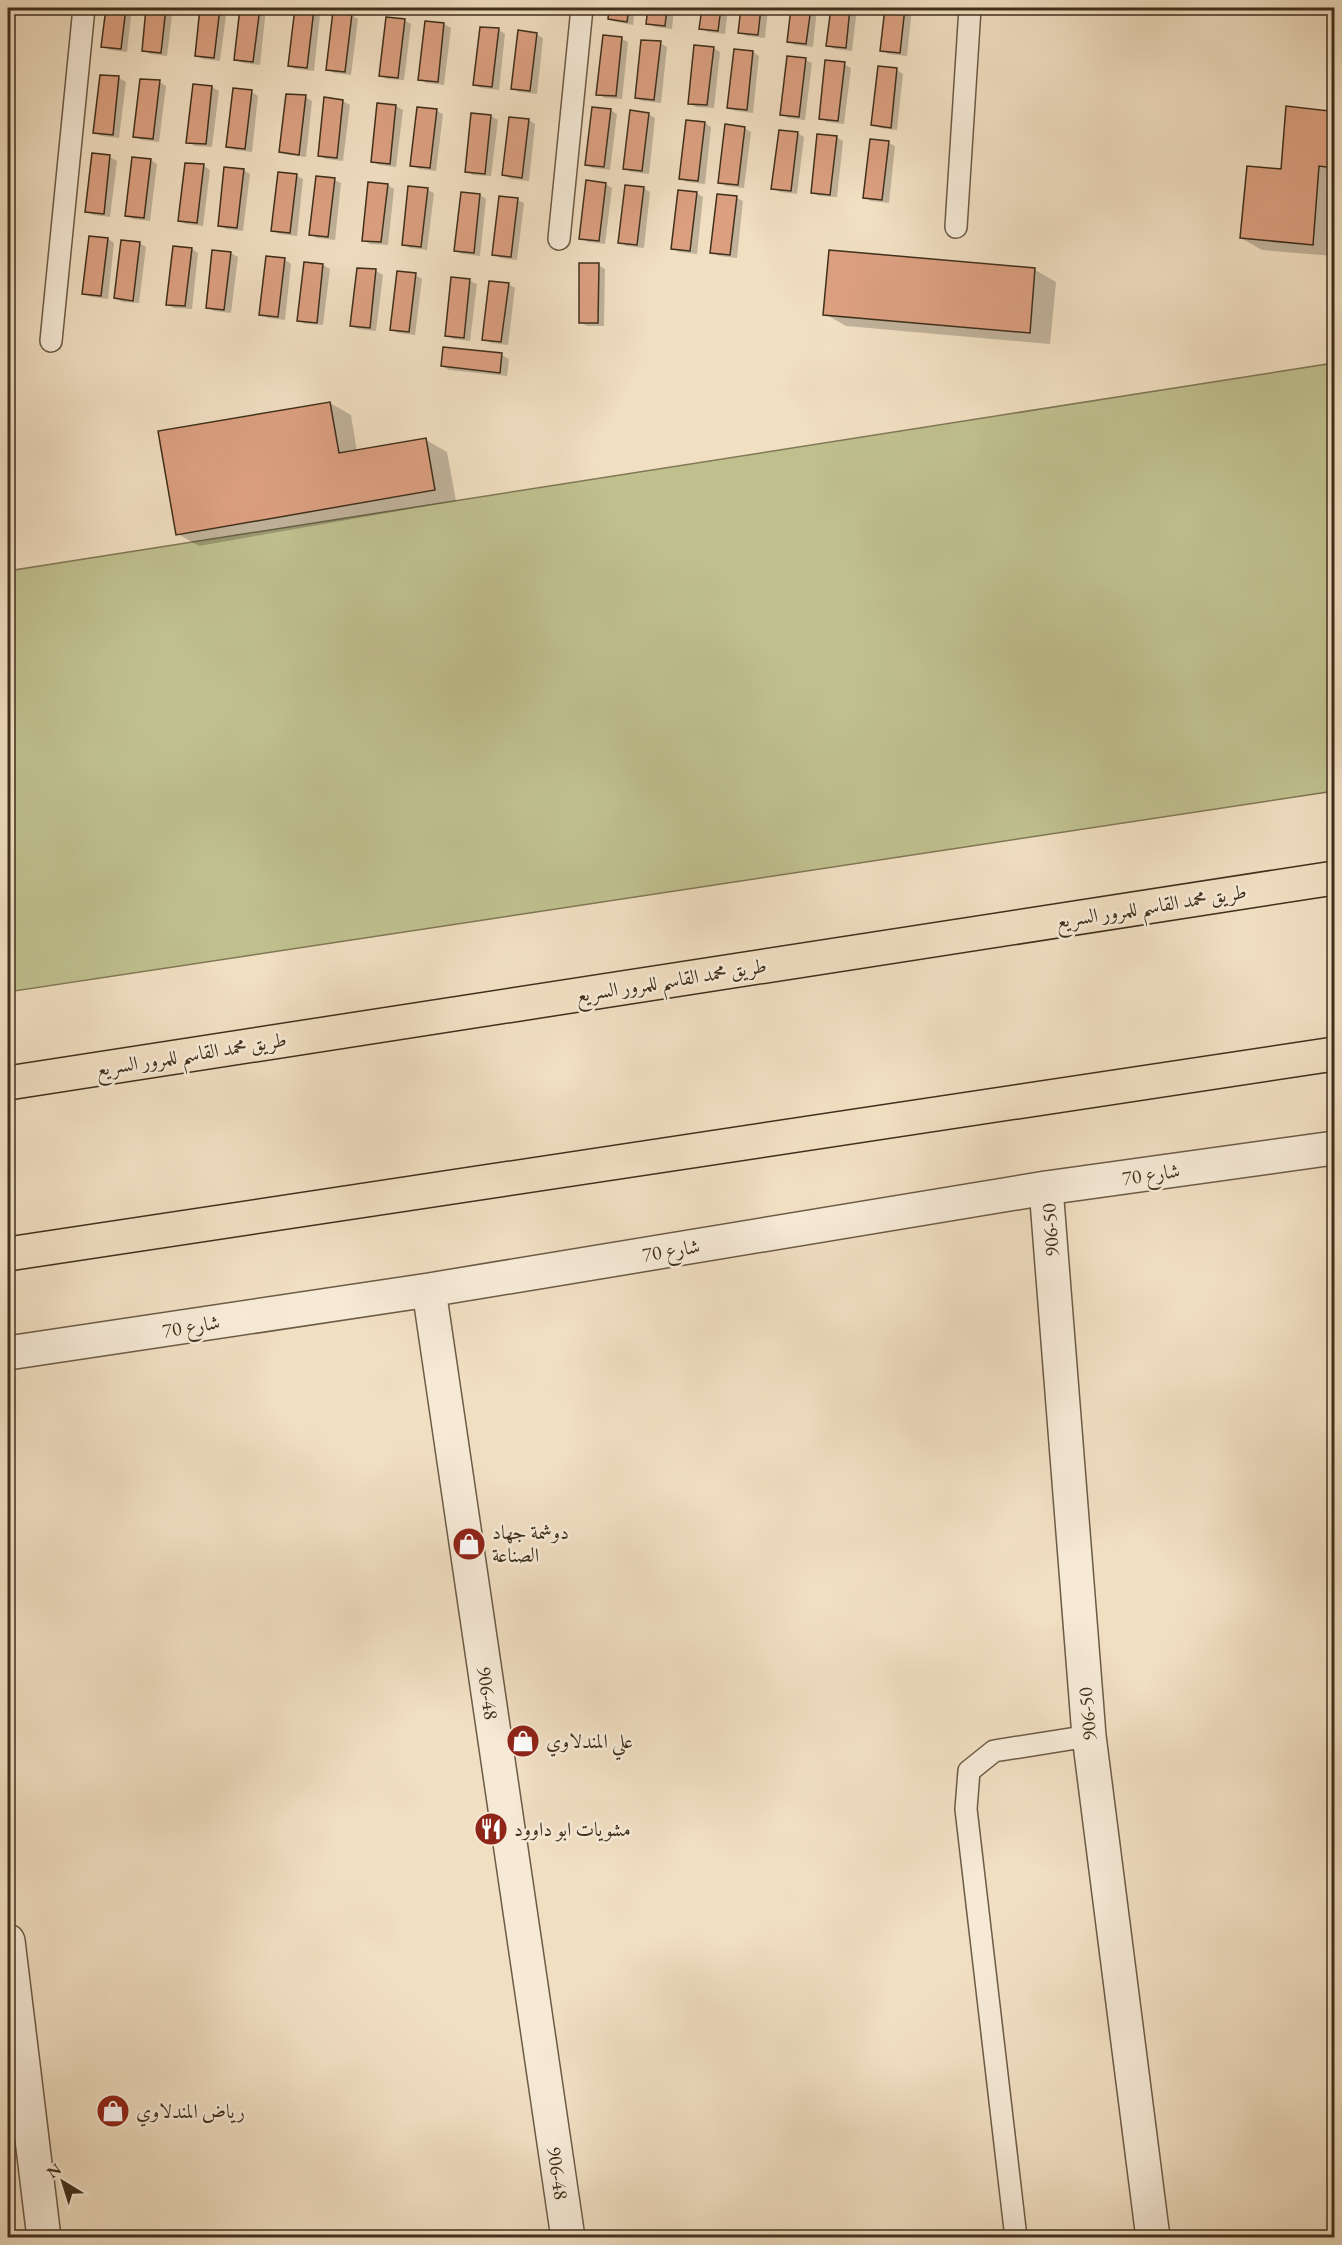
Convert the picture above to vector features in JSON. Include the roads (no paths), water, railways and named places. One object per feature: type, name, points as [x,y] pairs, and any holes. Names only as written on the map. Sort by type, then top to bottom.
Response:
[{"type":"highway","name":"طريق محمد القاسم للمرور السريع","points":[[8,1083],[1335,878]]},
{"type":"highway","points":[[8,1254],[1335,1054]]},
{"type":"street","name":"شارع 70","points":[[8,1353],[429,1290],[1046,1188],[1335,1148]]},
{"type":"street","name":"906-50","points":[[1046,1188],[1089,1736],[1153,2238]]},
{"type":"street","name":"906-48","points":[[429,1290],[568,2238]]},
{"type":"street","points":[[8,1941],[44,2238]]},
{"type":"lane","points":[[51,341],[84,8]]},
{"type":"lane","points":[[559,239],[582,8]]},
{"type":"lane","points":[[956,227],[970,8]]},
{"type":"lane","points":[[1016,2238],[966,1809],[969,1771],[994,1751],[1089,1736]]},
{"type":"place","name":"دوشمة جهاد الصناعة","points":[[469,1544]]},
{"type":"place","name":"علي المندلاوي","points":[[523,1741]]},
{"type":"place","name":"مشويات ابو داوود","points":[[491,1829]]},
{"type":"place","name":"رياض المندلاوي","points":[[113,2111]]}]
